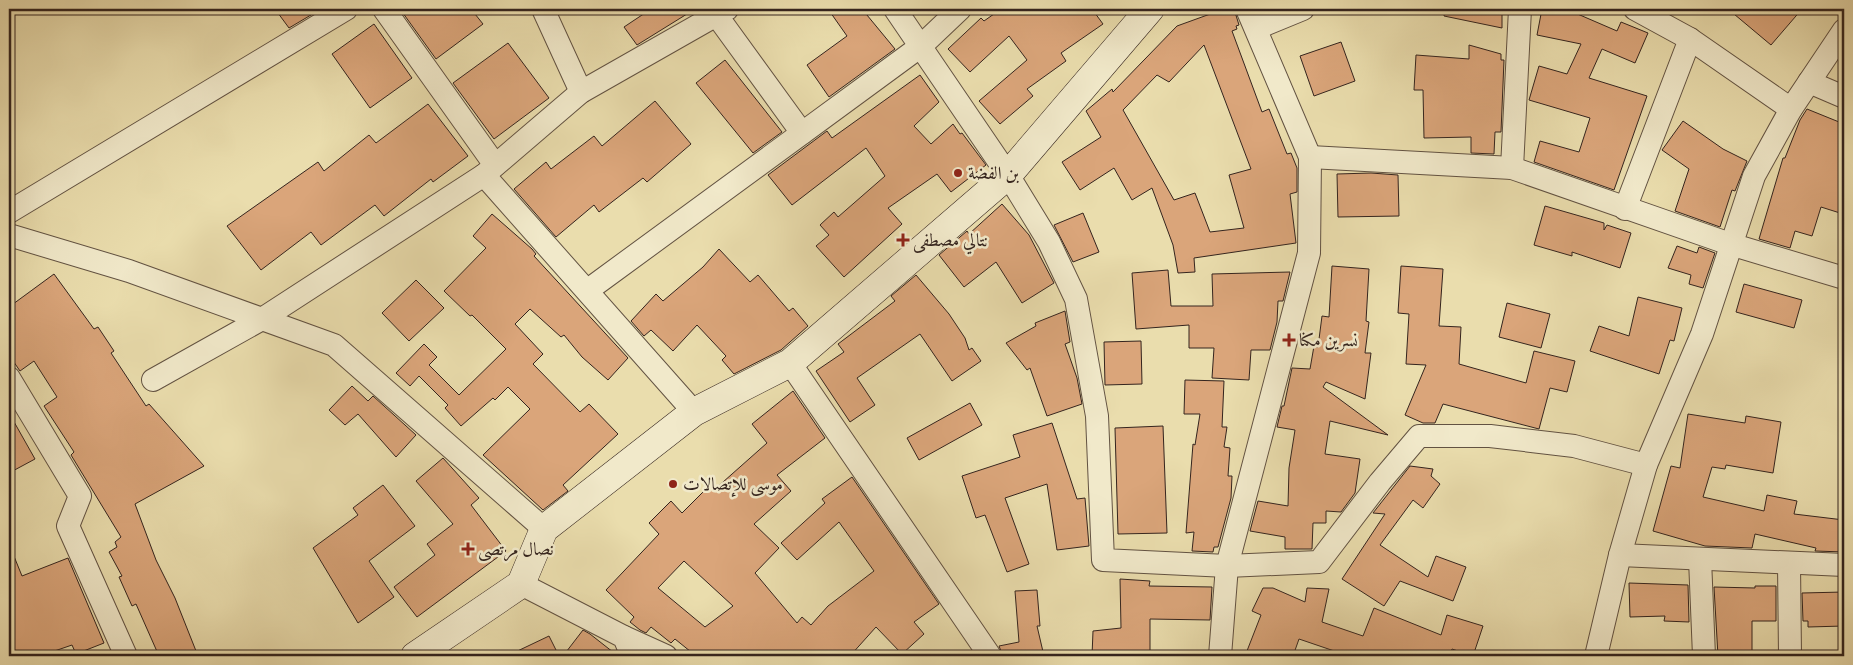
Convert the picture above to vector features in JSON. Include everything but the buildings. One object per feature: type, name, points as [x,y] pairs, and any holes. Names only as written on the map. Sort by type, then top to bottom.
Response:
[{"type":"street","points":[[9,212],[346,9]]},
{"type":"street","points":[[384,9],[489,170],[588,290],[694,412]]},
{"type":"street","points":[[543,9],[582,92]]},
{"type":"street","points":[[895,9],[1008,176],[1050,242],[1076,299],[1097,416],[1103,560],[1227,566],[1319,562],[1380,482],[1419,436],[1490,436],[1574,446],[1646,465]]},
{"type":"street","points":[[588,290],[921,46],[960,9]]},
{"type":"street","points":[[415,656],[521,584],[544,529],[694,412],[790,363],[1008,176],[1150,9]]},
{"type":"street","points":[[1220,656],[1227,566],[1309,253],[1310,157],[1252,18],[1303,9]]},
{"type":"street","points":[[1512,168],[1520,9]]},
{"type":"street","points":[[1635,9],[1690,38],[1791,109]]},
{"type":"street","points":[[153,380],[262,318],[489,170],[582,92],[719,11],[802,133]]},
{"type":"street","points":[[1596,656],[1620,555],[1646,465],[1702,334],[1730,244],[1754,176],[1791,109],[1844,30]]},
{"type":"street","points":[[1626,209],[1690,38]]},
{"type":"street","points":[[1809,82],[1844,97]]},
{"type":"street","points":[[1310,157],[1512,168],[1730,244],[1844,278]]},
{"type":"street","points":[[9,234],[129,270],[334,345],[544,529]]},
{"type":"street","points":[[790,363],[990,656]]},
{"type":"street","points":[[9,378],[80,496],[68,526],[126,656]]},
{"type":"street","points":[[1620,555],[1844,566]]},
{"type":"street","points":[[1700,560],[1704,656]]},
{"type":"street","points":[[1790,564],[1790,656]]},
{"type":"street","points":[[521,584],[628,647],[666,656]]},
{"type":"place","name":"بن الفضة","points":[[958,173]]},
{"type":"place","name":"نتالي مصطفى","points":[[903,240]]},
{"type":"place","name":"نسرين مكنا","points":[[1289,340]]},
{"type":"place","name":"موسى للإتصالات","points":[[673,484]]},
{"type":"place","name":"نصال مرتصى","points":[[468,549]]}]
